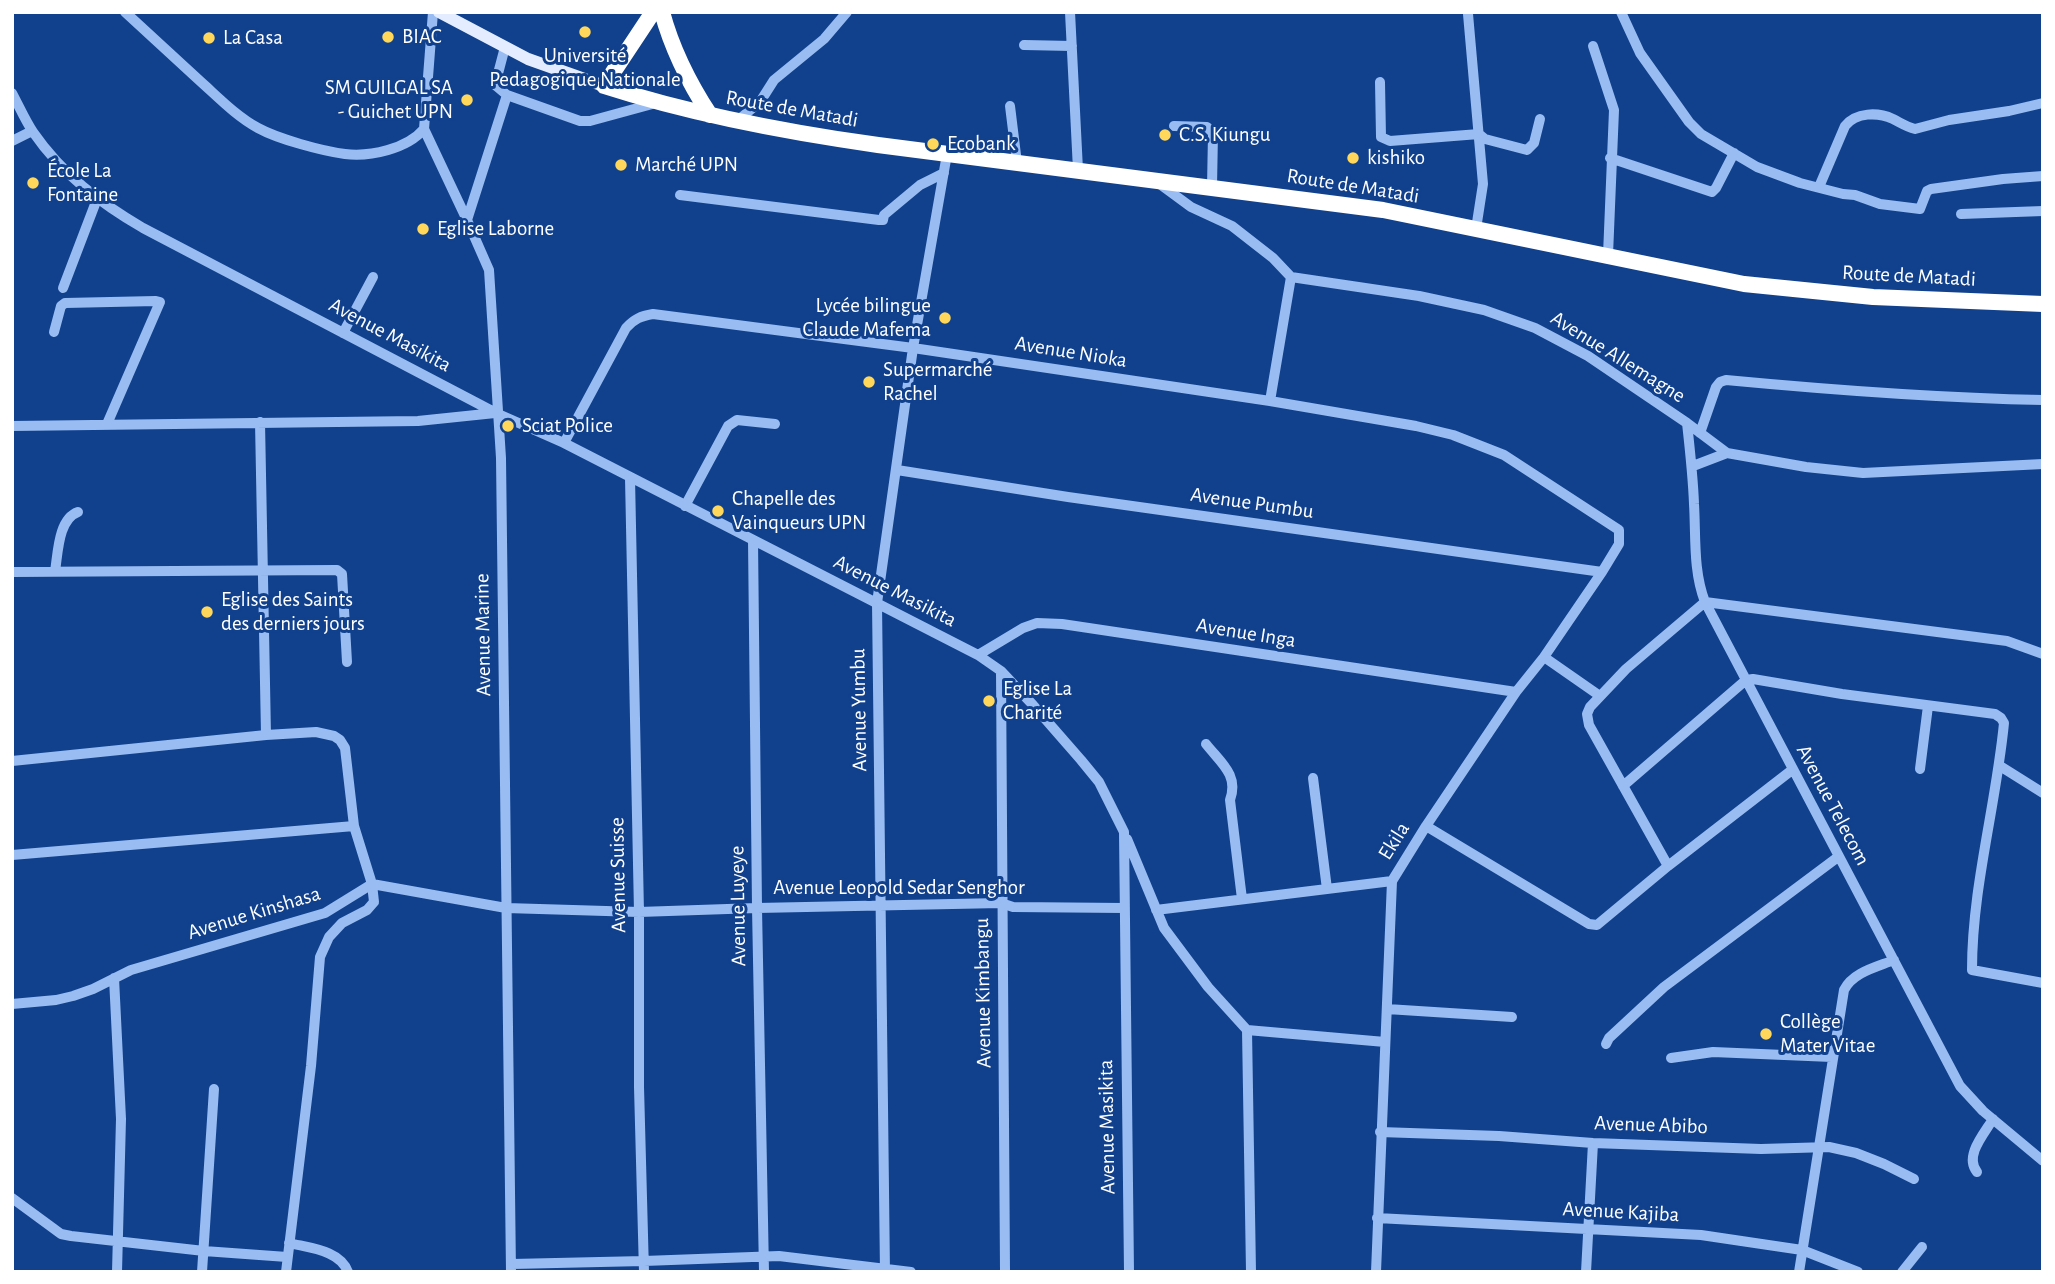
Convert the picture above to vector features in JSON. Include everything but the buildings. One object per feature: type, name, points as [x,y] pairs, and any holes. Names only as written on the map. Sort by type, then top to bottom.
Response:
[{"type":"highway","points":[[604,86],[653,12]]},
{"type":"highway","points":[[662,12],[692,88],[710,115]]},
{"type":"highway","name":"Route de Matadi","points":[[604,86],[656,103],[797,134],[1383,210],[1744,284],[1872,297],[2043,304]]},
{"type":"main road","points":[[439,12],[557,71],[604,86]]},
{"type":"street","points":[[125,12],[228,106],[258,128],[296,142],[345,154],[384,150],[418,135],[424,129]]},
{"type":"street","name":"Avenue Marine","points":[[433,12],[424,129],[489,270],[500,458],[511,1268]]},
{"type":"street","points":[[737,121],[760,102],[774,80],[824,38],[848,12]]},
{"type":"street","points":[[1070,12],[1078,170]]},
{"type":"street","points":[[1621,12],[1640,53],[1689,122],[1701,134],[1757,167],[1800,183],[1855,195],[1880,204],[1920,209],[1927,191],[1931,189],[2043,176]]},
{"type":"street","points":[[1468,14],[1483,184],[1476,229]]},
{"type":"street","points":[[1024,45],[1072,46]]},
{"type":"street","points":[[1593,46],[1614,110],[1608,255]]},
{"type":"street","points":[[505,47],[495,85],[507,95],[580,121],[590,121],[656,103]]},
{"type":"street","points":[[1380,82],[1381,136],[1387,141],[1479,134],[1485,139],[1527,150],[1534,143],[1540,119]]},
{"type":"street","name":"Avenue Masikita","points":[[12,93],[32,131],[70,176],[97,199],[143,228],[497,413],[564,443],[978,655],[1001,671],[1034,705],[1100,782],[1124,832],[1129,1272]]},
{"type":"street","points":[[467,220],[507,95]]},
{"type":"street","points":[[1819,187],[1845,126],[1851,118],[1860,114],[1892,118],[1915,129],[2043,103]]},
{"type":"street","points":[[1010,106],[1017,163]]},
{"type":"street","points":[[1174,126],[1207,127],[1212,130],[1212,187]]},
{"type":"street","points":[[12,141],[32,131]]},
{"type":"street","points":[[1610,158],[1712,192],[1734,153]]},
{"type":"street","name":"Avenue Yumbu","points":[[885,1270],[877,603],[913,348],[947,154]]},
{"type":"street","points":[[680,195],[883,220],[884,215],[920,185],[944,173]]},
{"type":"street","points":[[1155,180],[1191,206],[1232,226],[1273,258],[1291,277],[1270,401]]},
{"type":"street","points":[[63,288],[97,199]]},
{"type":"street","points":[[1961,214],[2043,212]]},
{"type":"street","points":[[343,333],[373,277]]},
{"type":"street","name":"Avenue Allemagne","points":[[1291,277],[1419,296],[1484,310],[1535,328],[1588,356],[1727,453],[1806,467],[1863,473],[2043,464]]},
{"type":"street","points":[[54,332],[61,306],[70,302],[160,302],[107,424]]},
{"type":"street","name":"Avenue Nioka","points":[[564,443],[626,328],[642,315],[653,314],[913,348],[1270,401],[1416,426],[1475,442],[1504,455],[1619,530]]},
{"type":"street","points":[[1700,433],[1716,387],[1726,380],[1846,391],[2043,400]]},
{"type":"street","points":[[12,426],[418,421],[497,413]]},
{"type":"street","points":[[685,506],[728,426],[737,420],[775,424]]},
{"type":"street","points":[[260,422],[267,735]]},
{"type":"street","name":"Avenue Telecom","points":[[1687,423],[1693,466],[1695,555],[1700,589],[1705,602],[1960,1086],[1983,1111],[2043,1161]]},
{"type":"street","points":[[1693,466],[1727,453]]},
{"type":"street","name":"Avenue Pumbu","points":[[897,470],[1068,497],[1602,572]]},
{"type":"street","name":"Avenue Suisse","points":[[630,478],[644,1267]]},
{"type":"street","points":[[55,571],[65,526],[72,514],[78,512]]},
{"type":"street","name":"Ekila","points":[[1376,1272],[1392,881],[1516,692],[1544,657],[1602,572],[1619,544],[1619,530]]},
{"type":"street","name":"Avenue Luyeye","points":[[753,540],[764,1272]]},
{"type":"street","points":[[12,572],[262,572],[333,569],[342,574],[347,662]]},
{"type":"street","points":[[1668,866],[1588,725],[1587,714],[1626,669],[1705,602],[2007,641],[2043,654]]},
{"type":"street","name":"Avenue Inga","points":[[978,655],[1023,628],[1037,623],[1062,624],[1516,692]]},
{"type":"street","points":[[1544,657],[1600,696]]},
{"type":"street","name":"Avenue Kimbangu","points":[[1001,671],[1005,1272]]},
{"type":"street","points":[[1623,786],[1746,680],[1995,714],[2004,723],[2000,766],[1978,887],[1972,936],[1972,970],[2043,983]]},
{"type":"street","points":[[1920,769],[1928,706]]},
{"type":"street","points":[[12,761],[316,732],[340,740],[345,748],[354,826],[375,895],[372,906],[342,923],[329,937],[320,957],[311,1066],[286,1272]]},
{"type":"street","points":[[1206,744],[1232,778],[1230,800],[1242,899]]},
{"type":"street","points":[[2000,766],[2043,793]]},
{"type":"street","points":[[1426,826],[1589,924],[1597,925],[1792,769]]},
{"type":"street","points":[[1313,778],[1327,889]]},
{"type":"street","points":[[12,855],[354,826]]},
{"type":"street","points":[[1124,832],[1164,929],[1183,957],[1247,1030],[1251,1272]]},
{"type":"street","points":[[1606,1044],[1609,1038],[1664,987],[1838,857]]},
{"type":"street","points":[[1156,909],[1392,881]]},
{"type":"street","points":[[372,884],[506,908]]},
{"type":"street","name":"Avenue Kinshasa","points":[[12,1004],[73,996],[131,970],[324,913],[372,884]]},
{"type":"street","name":"Avenue Leopold Sedar Senghor","points":[[506,908],[639,912],[1001,904],[1124,908]]},
{"type":"street","points":[[1799,1272],[1844,990],[1854,976],[1894,960]]},
{"type":"street","points":[[114,978],[121,1119],[117,1272]]},
{"type":"street","points":[[1387,1009],[1512,1017]]},
{"type":"street","points":[[1247,1030],[1385,1042]]},
{"type":"street","points":[[1671,1058],[1713,1052],[1832,1057]]},
{"type":"street","points":[[202,1272],[214,1090]]},
{"type":"street","points":[[1977,1172],[1972,1166],[1971,1158],[1993,1119]]},
{"type":"street","name":"Avenue Abibo","points":[[1380,1132],[1761,1149],[1829,1147],[1856,1153],[1914,1179]]},
{"type":"street","points":[[1586,1272],[1593,1143]]},
{"type":"street","points":[[12,1198],[61,1234],[204,1251],[287,1256]]},
{"type":"street","name":"Avenue Kajiba","points":[[1377,1219],[1701,1236],[1802,1250],[1858,1272]]},
{"type":"street","points":[[289,1243],[331,1254],[346,1264],[348,1272]]},
{"type":"street","points":[[1902,1272],[1922,1247]]},
{"type":"street","points":[[511,1268],[644,1267],[779,1256],[911,1272]]},
{"type":"place","name":"Université Pedagogique Nationale","points":[[585,32]]},
{"type":"place","name":"BIAC","points":[[388,37]]},
{"type":"place","name":"La Casa","points":[[209,38]]},
{"type":"place","name":"SM GUILGAL SA - Guichet UPN","points":[[467,100]]},
{"type":"place","name":"C.S. Kiungu","points":[[1165,135]]},
{"type":"place","name":"Ecobank","points":[[933,144]]},
{"type":"place","name":"kishiko","points":[[1353,158]]},
{"type":"place","name":"Marché UPN","points":[[621,165]]},
{"type":"place","name":"École La Fontaine","points":[[33,183]]},
{"type":"place","name":"Eglise Laborne","points":[[423,229]]},
{"type":"place","name":"Lycée bilingue Claude Mafema","points":[[945,318]]},
{"type":"place","name":"Supermarché Rachel","points":[[869,382]]},
{"type":"place","name":"Sciat Police","points":[[508,426]]},
{"type":"place","name":"Chapelle des Vainqueurs UPN","points":[[718,511]]},
{"type":"place","name":"Eglise des Saints des derniers jours","points":[[207,612]]},
{"type":"place","name":"Eglise La Charité","points":[[989,701]]},
{"type":"place","name":"Collège Mater Vitae","points":[[1766,1034]]}]
